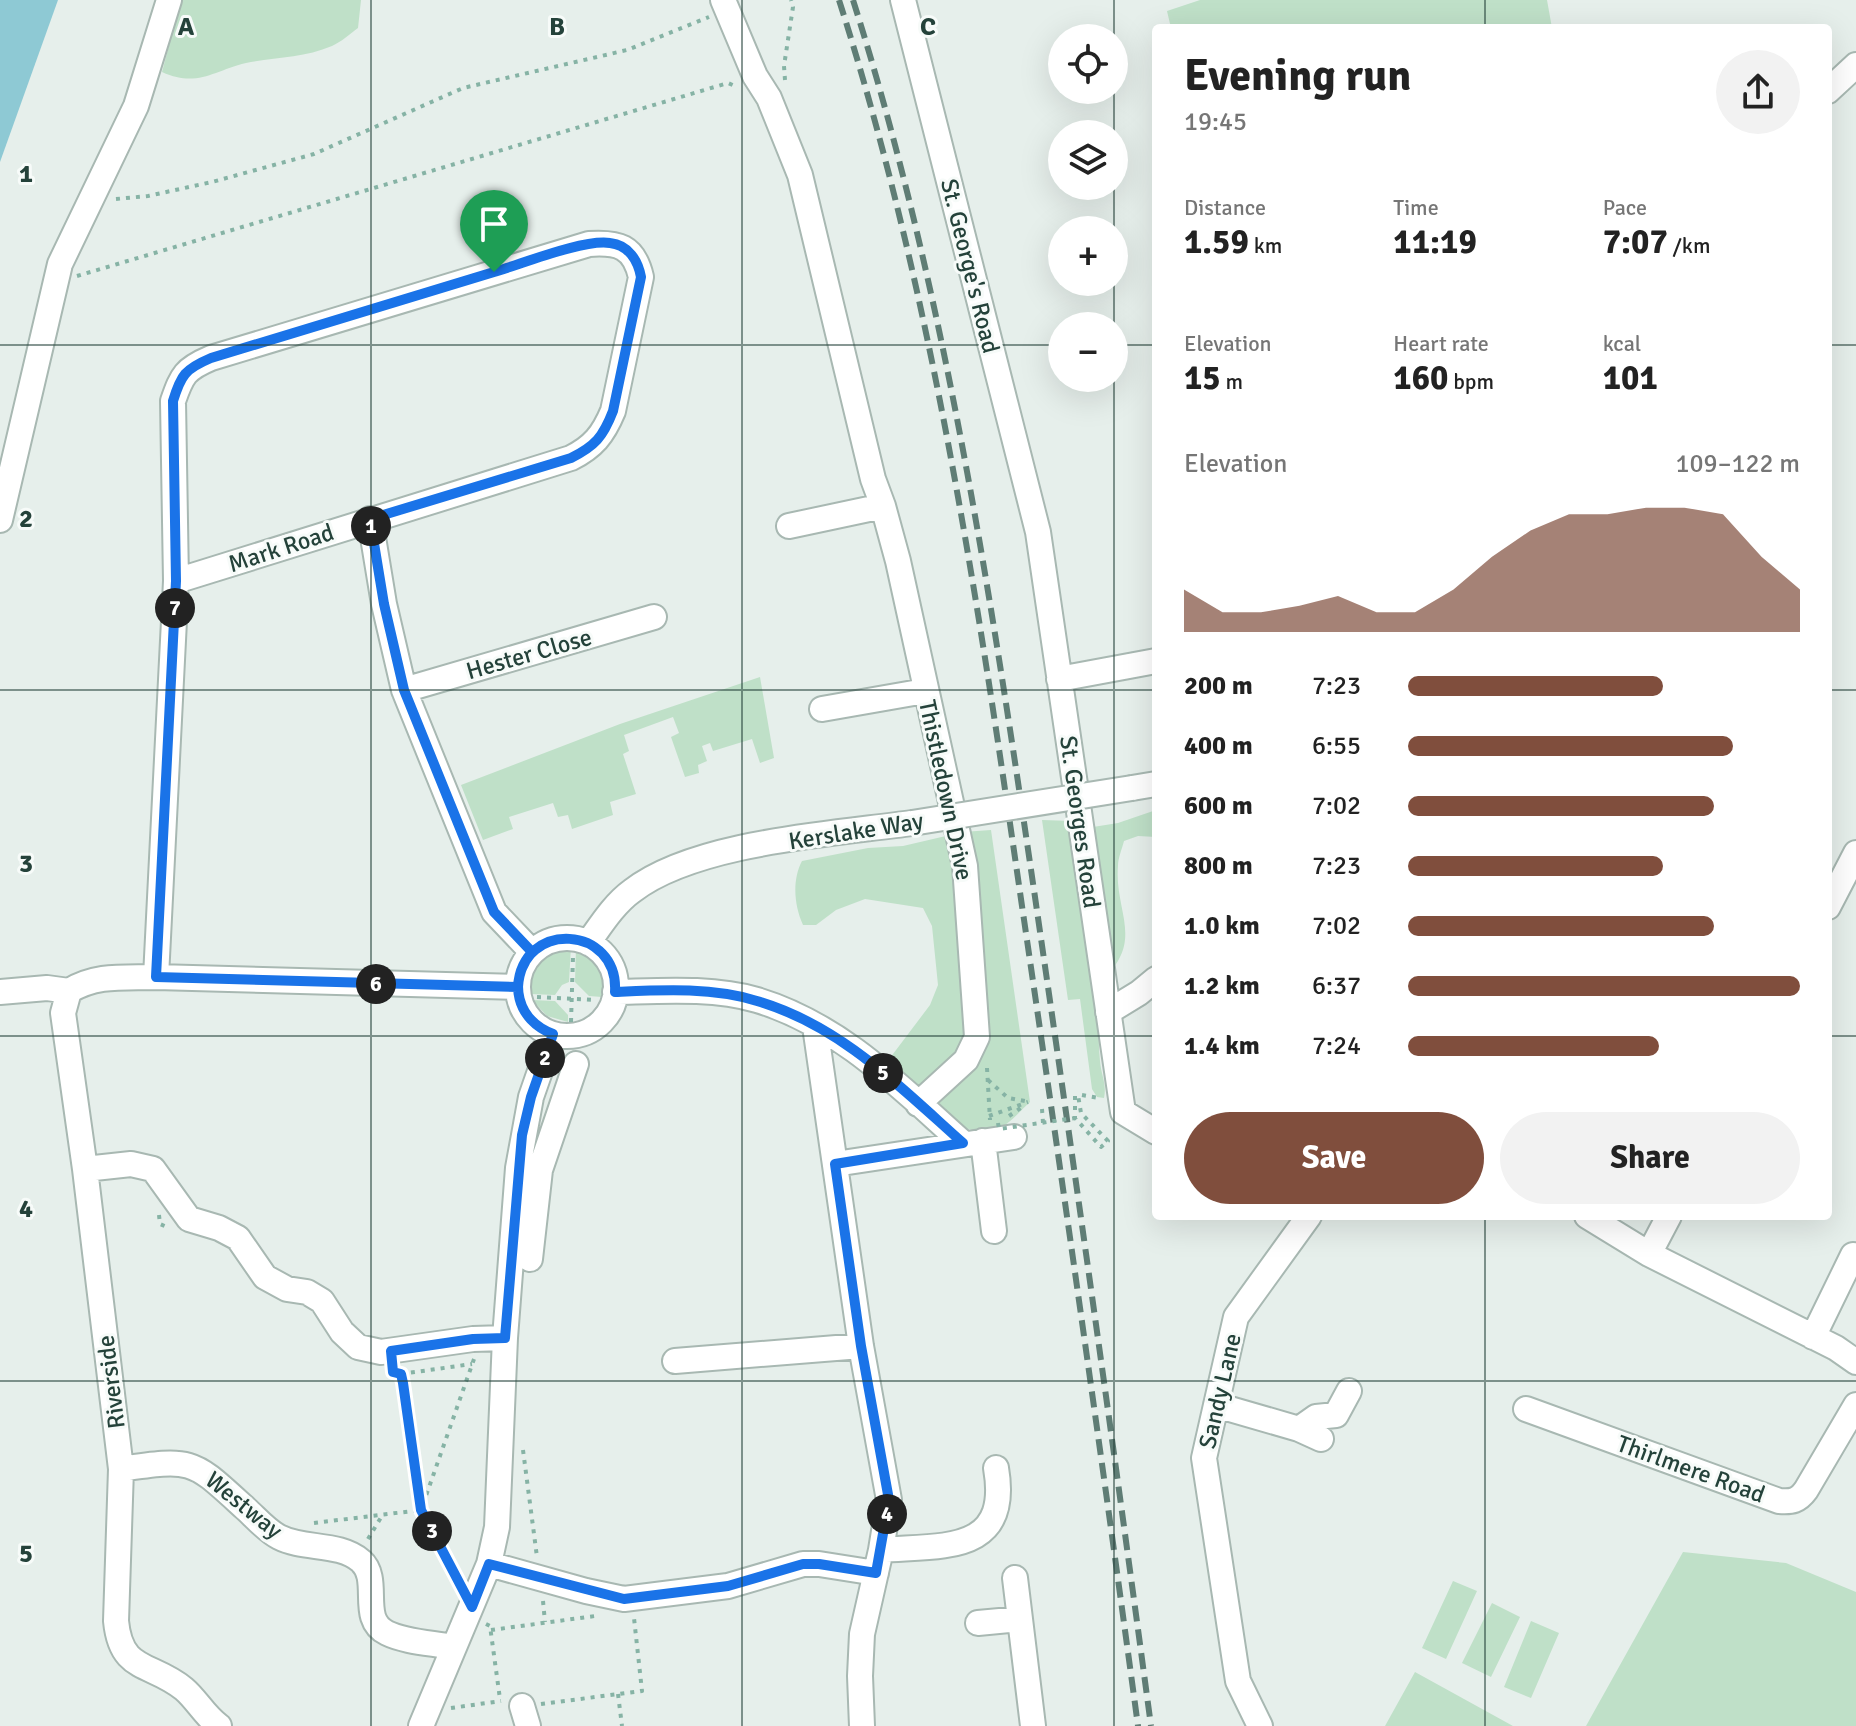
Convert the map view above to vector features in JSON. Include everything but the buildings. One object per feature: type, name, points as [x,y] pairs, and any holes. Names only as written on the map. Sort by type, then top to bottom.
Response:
[{"type":"street","points":[[0,520],[56,278],[136,106],[169,0]]},
{"type":"street","name":"St. George's Road","points":[[903,0],[1038,532]]},
{"type":"street","name":"Thistledown Drive","points":[[725,5],[787,140],[809,205],[873,479],[883,506],[965,866],[977,1027],[974,1047],[966,1060],[918,1104]]},
{"type":"street","points":[[1832,87],[1856,65]]},
{"type":"street","name":"Mark Road","points":[[156,977],[176,581],[173,401],[179,381],[190,367],[589,244],[610,243],[622,247],[637,260],[641,277],[613,411],[605,430],[591,448],[571,458],[176,581]]},
{"type":"street","points":[[789,526],[883,506]]},
{"type":"street","points":[[370,519],[384,604],[404,690],[494,912],[532,952]]},
{"type":"street","name":"St. Georges Road","points":[[1038,532],[1123,1112],[1152,1130]]},
{"type":"street","name":"Hester Close","points":[[404,690],[654,617]]},
{"type":"street","points":[[1059,679],[1152,662]]},
{"type":"street","points":[[822,709],[925,691]]},
{"type":"street","name":"Kerslake Way","points":[[581,945],[631,891],[663,872],[711,855],[1144,786]]},
{"type":"street","points":[[1832,899],[1856,853]]},
{"type":"street","points":[[559,939],[574,939],[601,952],[614,977],[608,996],[609,1012],[594,1027],[575,1035],[562,1028],[539,1027],[520,1003],[524,992],[521,968],[532,952],[545,943],[559,939]]},
{"type":"street","points":[[0,992],[47,988],[69,991],[85,982],[101,979],[156,977],[524,992]]},
{"type":"street","points":[[1108,1012],[1152,982]]},
{"type":"street","points":[[608,996],[677,990],[755,1000],[845,1042],[918,1104],[973,1142],[994,1231]]},
{"type":"street","name":"Riverside","points":[[69,991],[63,1013],[121,1469],[118,1639],[135,1662],[185,1690],[205,1716],[219,1726]]},
{"type":"street","points":[[815,1026],[861,1346],[889,1500],[879,1562],[862,1634],[862,1726]]},
{"type":"street","points":[[530,1259],[531,1097],[562,1028]]},
{"type":"street","points":[[421,1726],[489,1564],[497,1527],[494,1339],[529,1169],[576,1064]]},
{"type":"street","points":[[835,1164],[1014,1137]]},
{"type":"street","points":[[85,1169],[131,1164],[153,1169],[189,1219],[219,1228],[238,1238],[265,1277],[287,1289],[307,1292],[322,1301],[342,1332],[358,1347],[381,1352],[494,1339]]},
{"type":"street","name":"Sandy Lane","points":[[1260,1726],[1238,1681],[1204,1458],[1236,1317],[1306,1220]]},
{"type":"street","points":[[1594,1220],[1649,1254],[1836,1348],[1856,1362]]},
{"type":"street","points":[[1649,1254],[1667,1220]]},
{"type":"street","points":[[1813,1337],[1853,1255]]},
{"type":"street","points":[[675,1361],[861,1346]]},
{"type":"street","points":[[1216,1405],[1310,1434],[1316,1417],[1336,1415],[1349,1391]]},
{"type":"street","name":"Thirlmere Road","points":[[1526,1409],[1779,1501],[1791,1502],[1799,1499],[1806,1490],[1856,1405]]},
{"type":"street","name":"Westway","points":[[121,1469],[173,1462],[204,1470],[278,1537],[344,1551],[357,1559]]},
{"type":"street","points":[[489,1564],[624,1599],[728,1586],[803,1564],[879,1562],[957,1545],[985,1531],[998,1497],[996,1468]]},
{"type":"street","points":[[357,1559],[367,1569],[373,1616],[379,1629],[390,1635],[453,1647]]},
{"type":"street","points":[[1015,1578],[1033,1726]]},
{"type":"street","points":[[978,1623],[1020,1619]]},
{"type":"path","points":[[784,66],[793,7],[791,0]]},
{"type":"path","points":[[90,202],[148,196],[314,154],[463,88],[627,50],[725,5]]},
{"type":"path","points":[[56,278],[728,83],[769,98]]},
{"type":"path","points":[[562,1028],[572,999],[581,945]]},
{"type":"path","points":[[524,992],[572,999],[608,996]]},
{"type":"path","points":[[987,1080],[1008,1098],[1030,1102],[989,1116],[987,1080]]},
{"type":"path","points":[[1076,1096],[1081,1113],[1108,1141],[1101,1147],[1075,1118],[1076,1096]]},
{"type":"path","points":[[1030,1102],[998,1123],[999,1129],[1075,1118]]},
{"type":"path","points":[[1042,1109],[1043,1123]]},
{"type":"path","points":[[421,1510],[472,1364],[494,1339]]},
{"type":"path","points":[[391,1351],[393,1372],[401,1374],[472,1364]]},
{"type":"path","points":[[401,1374],[421,1510],[479,1620],[490,1626],[517,1711]]},
{"type":"path","points":[[523,1450],[545,1622]]},
{"type":"path","points":[[311,1523],[421,1510]]},
{"type":"path","points":[[357,1559],[383,1514]]},
{"type":"path","points":[[439,1709],[517,1711],[642,1691],[633,1611]]},
{"type":"path","points":[[618,1694],[622,1726]]},
{"type":"green space","points":[[181,0],[361,0],[358,28],[332,46],[185,78],[162,72]]},
{"type":"green space","points":[[1200,0],[1547,0],[1551,24],[1170,24],[1167,11]]},
{"type":"green space","points":[[760,677],[774,758],[760,763],[752,739],[713,751],[710,743],[702,746],[707,761],[698,765],[699,773],[685,777],[671,737],[679,733],[673,717],[624,735],[629,751],[623,754],[636,794],[610,802],[613,815],[572,829],[568,815],[558,817],[553,803],[509,817],[513,829],[483,840],[461,785],[620,724]]},
{"type":"green space","points":[[1152,811],[1152,837],[1138,836],[1124,841],[1119,860],[1118,882],[1125,938],[1116,965],[1103,979],[1099,1041],[1104,1098],[1097,1097],[1092,1089],[1080,999],[1068,1000],[1042,820],[1072,821],[1093,827],[1118,823]]},
{"type":"green space","points":[[991,830],[1030,1102],[1001,1127],[979,1131],[964,1128],[936,1110],[890,1058],[930,1005],[938,985],[932,926],[923,908],[865,899],[836,910],[816,925],[803,925],[796,901],[796,884],[802,861],[868,848],[903,846],[963,832]]},
{"type":"green space","points":[[571,946],[569,982],[562,985],[555,995],[530,994],[530,975],[538,960],[551,950]]},
{"type":"green space","points":[[576,947],[590,955],[599,966],[603,981],[602,997],[589,996],[575,982]]},
{"type":"green space","points":[[532,1000],[555,1001],[568,1015],[568,1022],[547,1016]]},
{"type":"green space","points":[[1683,1552],[1786,1563],[1856,1592],[1856,1726],[1586,1726]]},
{"type":"green space","points":[[1453,1581],[1477,1591],[1446,1659],[1422,1648]]},
{"type":"green space","points":[[1492,1603],[1520,1617],[1491,1677],[1462,1663]]},
{"type":"green space","points":[[1531,1621],[1559,1633],[1531,1698],[1504,1687]]},
{"type":"green space","points":[[1415,1672],[1513,1726],[1385,1726]]},
{"type":"water","points":[[0,0],[58,0],[0,162]]},
{"type":"railway","points":[[839,0],[901,223],[927,336],[970,563],[1052,1111],[1138,1726]]},
{"type":"railway","points":[[853,0],[914,220],[962,445],[982,558],[1050,1001],[1151,1726]]},
{"type":"route","points":[[494,272],[211,358],[190,367],[179,381],[173,401],[176,581],[156,977],[518,987],[519,974],[521,968],[532,952],[545,943],[574,939],[595,946],[605,957],[616,984],[615,992],[677,990],[755,1000],[815,1026],[863,1056],[963,1143],[835,1164],[861,1346],[889,1500],[876,1573],[803,1564],[728,1586],[624,1599],[489,1564],[472,1607],[421,1510],[403,1383],[401,1374],[393,1372],[391,1351],[473,1339],[505,1338],[522,1135],[531,1097],[553,1034],[539,1027],[523,1010],[518,995],[519,974],[532,952],[494,912],[404,690],[384,604],[370,519],[571,458],[591,448],[605,430],[613,411],[641,277],[637,260],[622,247],[610,243],[589,244],[494,272]]}]
